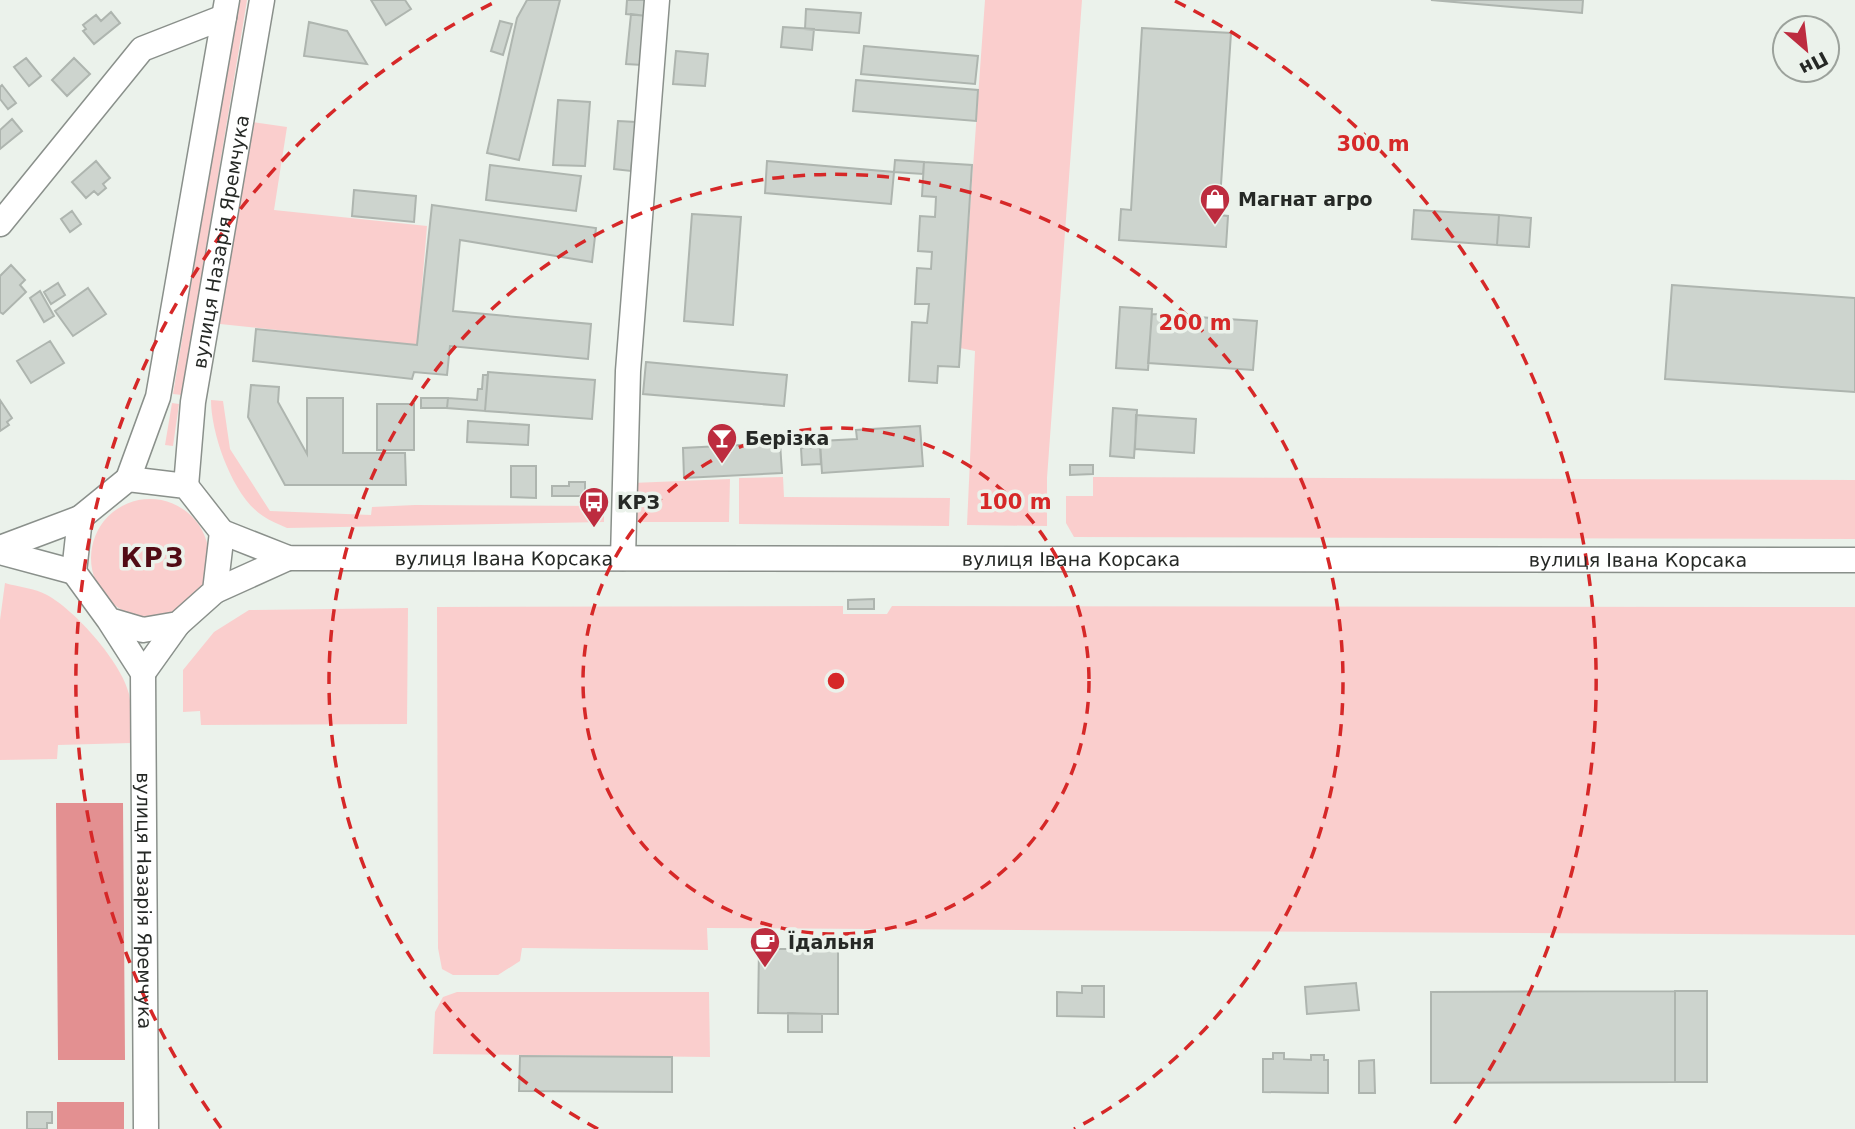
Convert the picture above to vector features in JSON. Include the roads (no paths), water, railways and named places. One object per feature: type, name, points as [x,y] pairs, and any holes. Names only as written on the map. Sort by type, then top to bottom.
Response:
[{"type":"street","name":"вулиця Назарія Яремчука","points":[[186,486],[193,402],[262,0]]},
{"type":"street","points":[[623,558],[628,372],[657,0]]},
{"type":"street","name":"вулиця Назарія Яремчука","points":[[128,479],[158,397],[226,8]]},
{"type":"street","points":[[0,224],[142,49],[226,8]]},
{"type":"street","points":[[0,550],[80,518],[128,479],[186,486],[222,532],[288,558]]},
{"type":"street","points":[[74,572],[80,518]]},
{"type":"street","points":[[215,591],[222,532]]},
{"type":"street","points":[[0,550],[74,572],[143,673],[178,624],[215,591],[288,558]]},
{"type":"street","name":"вулиця Івана Корсака","points":[[288,558],[1855,560]]},
{"type":"street","points":[[109,620],[143,630],[178,624]]},
{"type":"street","name":"вулиця Назарія Яремчука","points":[[143,673],[146,1129]]},
{"type":"place","name":"Магнат агро","points":[[1215,226]]},
{"type":"place","name":"Берізка","points":[[722,465]]},
{"type":"place","name":"КРЗ","points":[[594,529]]},
{"type":"place","name":"Їдальня","points":[[765,969]]},
{"type":"district","name":"КРЗ","points":[[153,558]]}]
